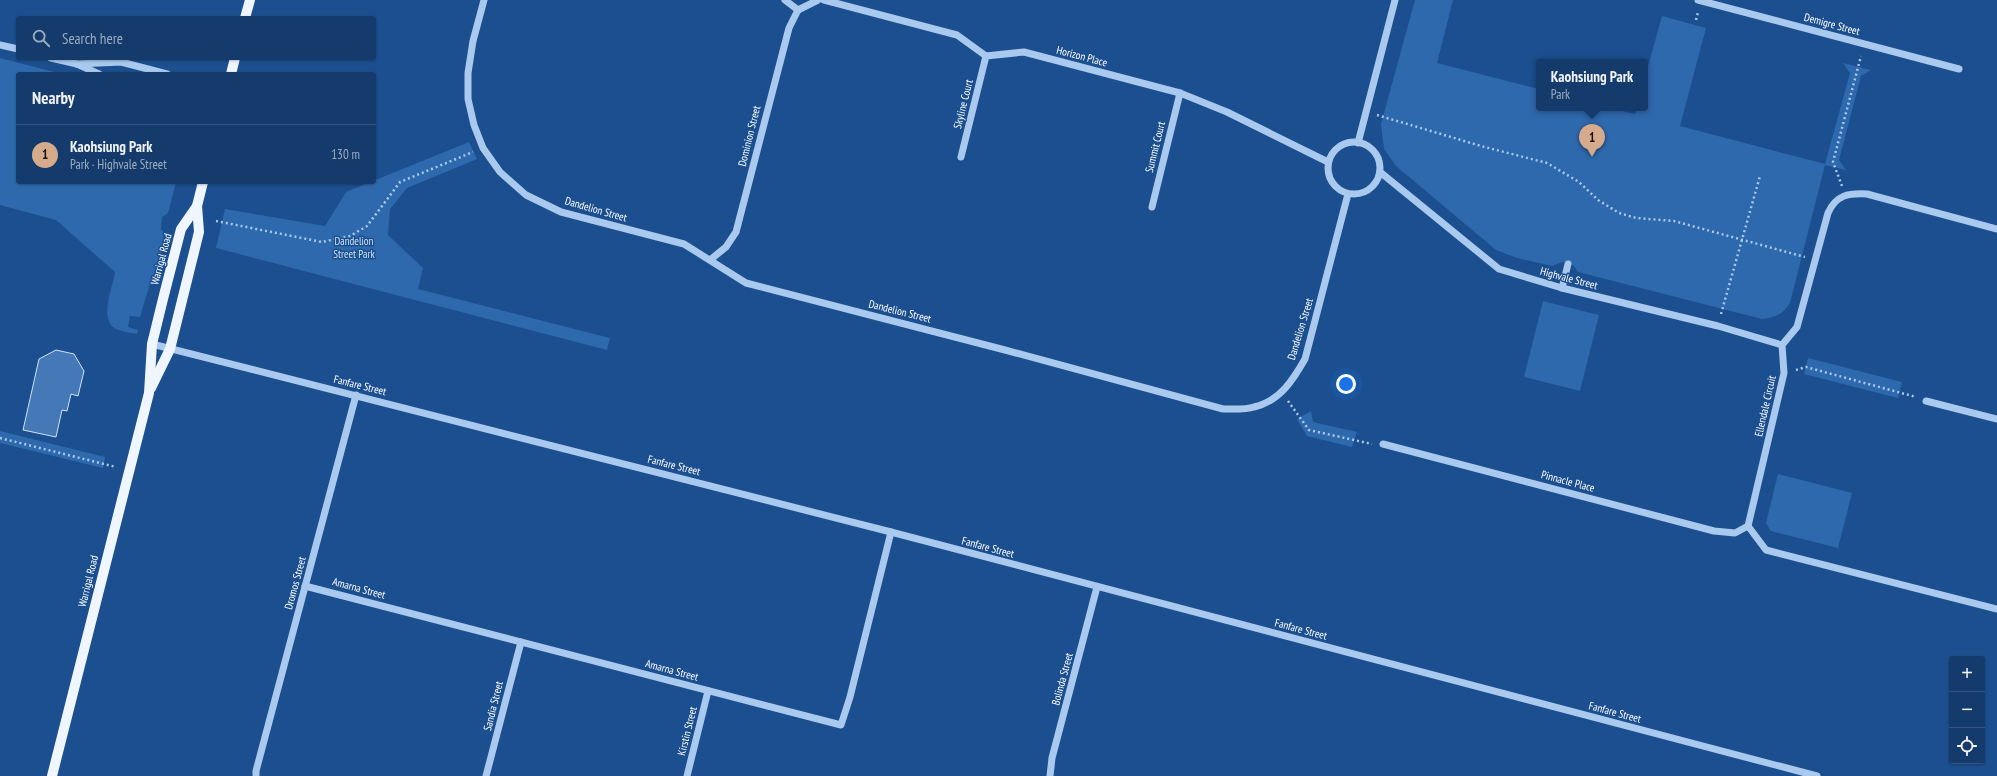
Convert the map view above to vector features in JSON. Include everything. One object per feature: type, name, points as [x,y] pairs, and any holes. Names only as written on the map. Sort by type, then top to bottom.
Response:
[{"type":"main road","points":[[246,16],[250,0]]},
{"type":"main road","points":[[232,72],[234,60]]},
{"type":"main road","name":"Warrigal Road","points":[[52,776],[128,470],[149,393],[170,349],[199,232],[197,206],[202,184]]},
{"type":"main road","name":"Warrigal Road","points":[[149,393],[152,344],[181,229],[197,206]]},
{"type":"street","name":"Dandelion Street","points":[[484,0],[473,41],[468,72],[468,99],[474,125],[483,148],[500,172],[526,195],[533,199],[561,212],[684,244],[746,283],[1005,350],[1223,409],[1255,407],[1282,393],[1293,382],[1305,359],[1348,194]]},
{"type":"street","points":[[785,0],[798,10],[818,0]]},
{"type":"street","points":[[824,0],[957,35],[986,56]]},
{"type":"street","points":[[1358,143],[1396,0]]},
{"type":"street","name":"Demigre Street","points":[[1698,0],[1959,69]]},
{"type":"street","name":"Dominion Street","points":[[710,260],[726,247],[736,232],[789,28],[798,10]]},
{"type":"street","points":[[0,45],[16,49]]},
{"type":"street","name":"Horizon Place","points":[[986,56],[1024,52],[1180,93],[1227,112],[1328,162]]},
{"type":"street","name":"Skyline Court","points":[[961,157],[986,56]]},
{"type":"street","points":[[60,60],[77,64],[95,72]]},
{"type":"street","points":[[77,64],[120,62],[159,72]]},
{"type":"street","name":"Summit Court","points":[[1152,207],[1180,93]]},
{"type":"street","points":[[1350,142],[1358,143],[1372,150],[1377,157],[1380,172],[1374,185],[1369,190],[1361,194],[1348,194],[1337,189],[1331,182],[1328,162],[1334,151],[1341,146],[1350,142]]},
{"type":"street","name":"Highvale Street","points":[[1380,172],[1499,269],[1562,288],[1718,326],[1782,345]]},
{"type":"street","points":[[1782,345],[1797,327],[1832,203],[1845,196],[1867,194],[1997,229]]},
{"type":"street","points":[[1562,288],[1568,264]]},
{"type":"street","name":"Fanfare Street","points":[[152,344],[891,532],[1817,776]]},
{"type":"street","name":"Ellendale Circuit","points":[[1748,526],[1784,373],[1782,345]]},
{"type":"street","name":"Dromos Street","points":[[256,776],[356,395]]},
{"type":"street","points":[[1926,401],[1997,419]]},
{"type":"street","name":"Pinnacle Place","points":[[1383,444],[1714,531],[1735,533],[1748,526]]},
{"type":"street","points":[[1748,526],[1766,550],[1997,609]]},
{"type":"street","name":"Amarna Street","points":[[305,586],[841,725],[850,697],[891,532]]},
{"type":"street","name":"Bolinda Street","points":[[1050,776],[1052,758],[1097,587]]},
{"type":"street","name":"Sandia Street","points":[[486,776],[521,642]]},
{"type":"street","name":"Kirstin Street","points":[[686,776],[708,691]]},
{"type":"path","points":[[1845,196],[1834,162],[1864,44]]},
{"type":"path","points":[[1367,112],[1481,146],[1547,163],[1578,182],[1598,200],[1619,213],[1636,218],[1674,221],[1741,241],[1815,260]]},
{"type":"path","points":[[216,221],[322,242],[350,236],[367,226],[400,182],[483,148]]},
{"type":"path","points":[[1718,326],[1760,176]]},
{"type":"path","points":[[1784,373],[1806,367],[1910,393],[1926,401]]},
{"type":"path","points":[[1282,393],[1309,430],[1337,435],[1365,443],[1383,444]]},
{"type":"path","points":[[0,438],[128,470]]},
{"type":"green space","points":[[1415,0],[1453,0],[1437,63],[1536,88],[1536,111],[1622,111],[1635,114],[1636,111],[1648,111],[1648,66],[1662,16],[1706,28],[1680,126],[1825,164],[1850,73],[1843,63],[1871,70],[1861,76],[1839,160],[1846,170],[1825,165],[1790,303],[1778,315],[1762,319],[1578,272],[1573,265],[1562,262],[1552,266],[1517,258],[1496,250],[1396,166],[1384,149],[1381,124]]},
{"type":"green space","points":[[0,58],[54,72],[16,72],[16,184],[175,184],[168,213],[162,217],[161,229],[164,233],[160,261],[155,278],[151,280],[140,317],[130,316],[128,327],[138,330],[137,334],[118,330],[112,326],[108,320],[108,304],[115,272],[56,220],[0,205]]},
{"type":"green space","name":"Dandelion Street Park","points":[[469,142],[477,159],[407,188],[390,209],[388,235],[423,268],[418,289],[610,338],[607,350],[216,248],[225,209],[325,226],[346,192],[366,184],[376,184],[376,180]]},
{"type":"green space","points":[[1543,301],[1599,315],[1580,391],[1524,377]]},
{"type":"green space","points":[[1808,358],[1902,382],[1898,398],[1804,374]]},
{"type":"green space","points":[[1311,411],[1313,422],[1357,432],[1352,447],[1307,436],[1297,419]]},
{"type":"green space","points":[[0,431],[105,457],[103,468],[0,443]]},
{"type":"green space","points":[[1778,474],[1852,493],[1838,548],[1771,531],[1766,523]]},
{"type":"building","points":[[56,350],[74,354],[84,371],[78,396],[71,394],[67,411],[62,410],[56,437],[23,430],[39,359]]},
{"type":"place","name":"Kaohsiung Park","points":[[1592,157]]}]
